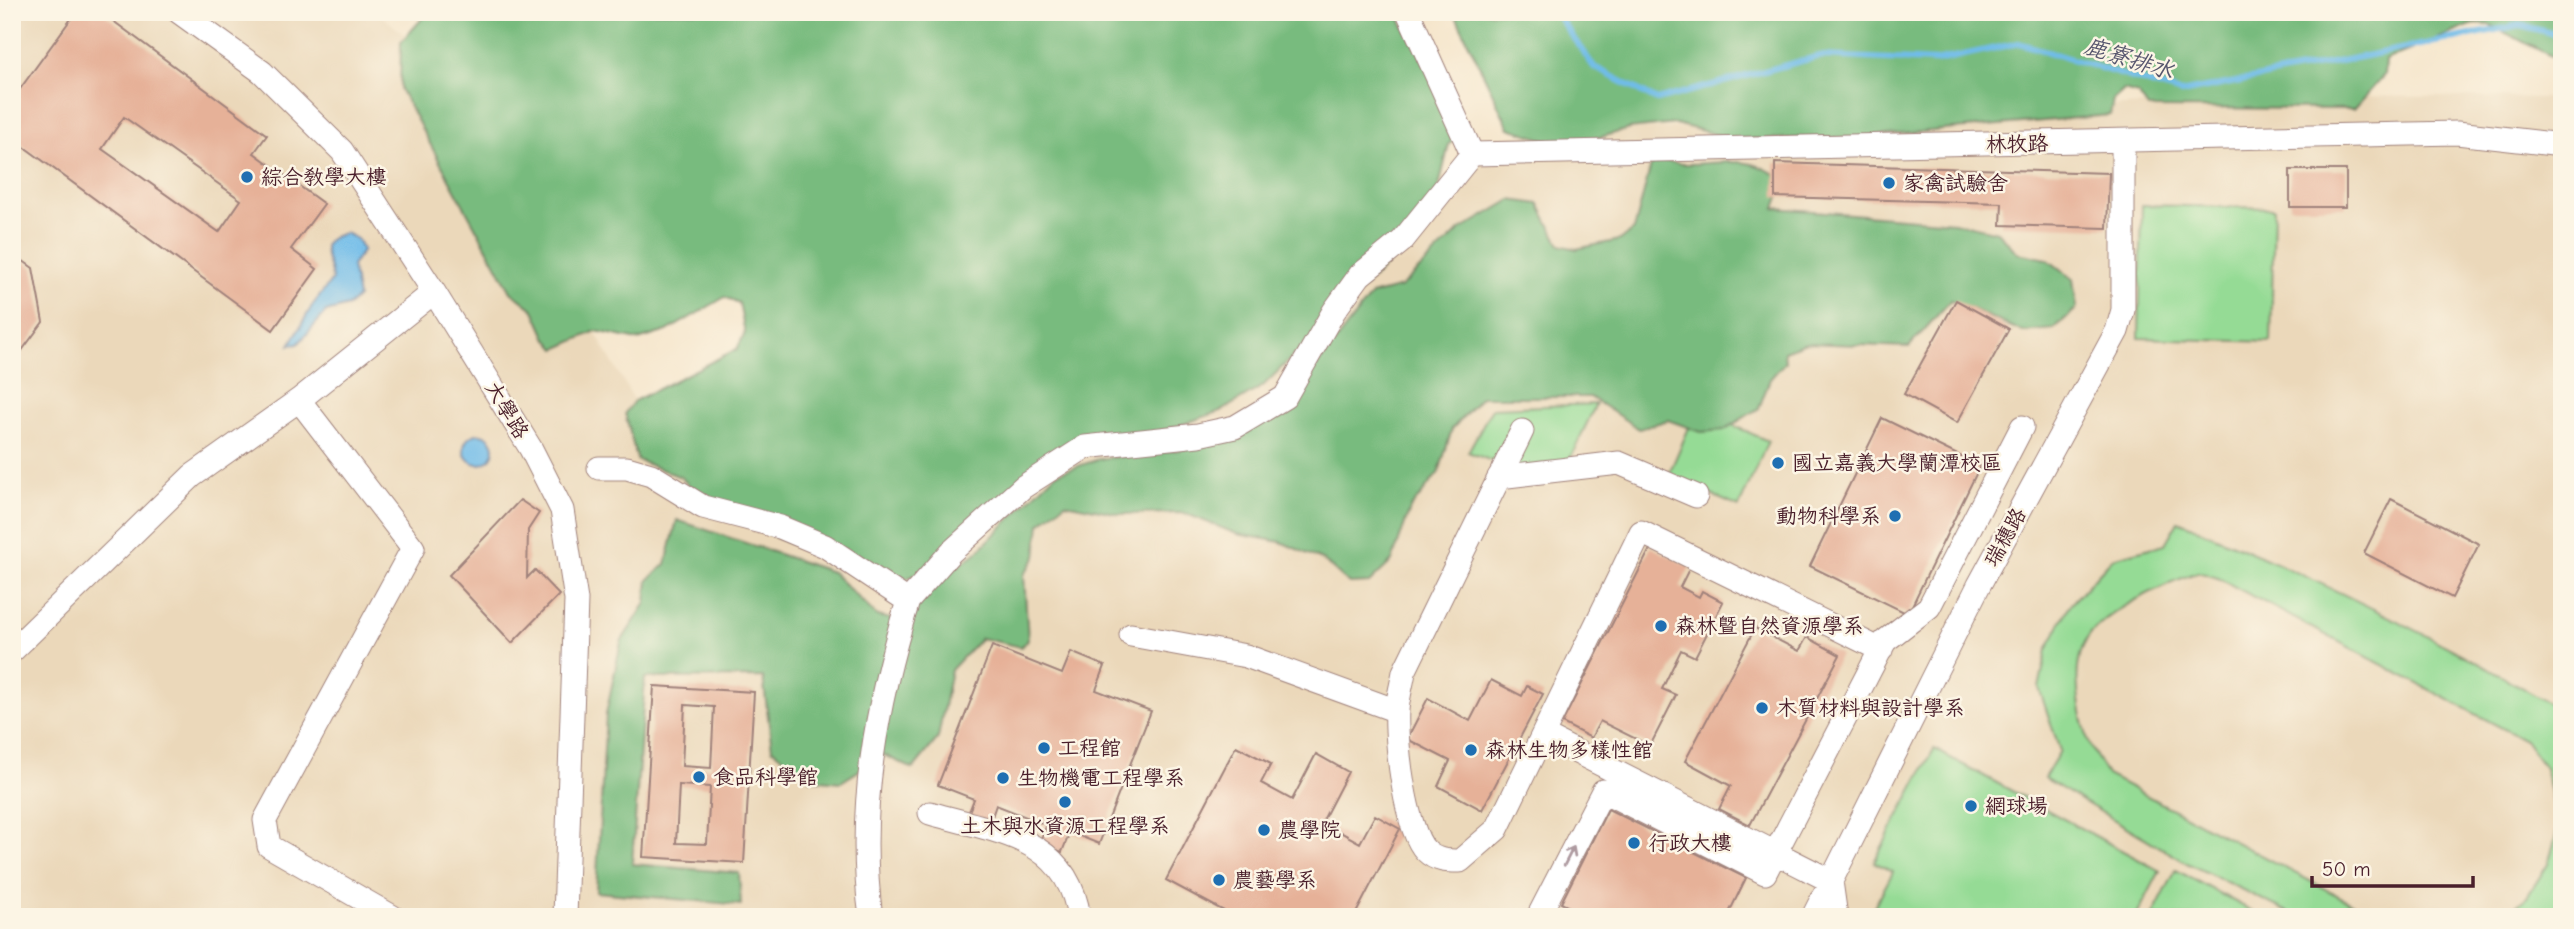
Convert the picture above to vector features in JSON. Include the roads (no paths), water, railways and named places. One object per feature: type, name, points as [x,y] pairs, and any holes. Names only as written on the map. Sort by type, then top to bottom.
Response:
[{"type":"street","name":"大學路","points":[[179,12],[262,72],[342,151],[434,292],[531,449],[562,510],[576,600],[565,917]]},
{"type":"street","points":[[871,917],[867,888],[868,814],[874,730],[883,687],[908,601],[951,552],[1023,486],[1085,447],[1198,435],[1235,427],[1285,397],[1334,311],[1360,275],[1402,241],[1472,154],[1408,12]]},
{"type":"street","name":"林牧路","points":[[1472,154],[2457,133],[2562,145]]},
{"type":"street","name":"瑞穗路","points":[[1812,917],[1979,585],[2117,331],[2123,310],[2123,141]]},
{"type":"street","points":[[12,651],[192,476],[299,400],[434,292]]},
{"type":"street","points":[[299,400],[413,548],[265,820],[269,845],[393,917]]},
{"type":"street","points":[[1538,917],[1603,790],[1765,873],[1885,641],[1929,607],[2022,426]]},
{"type":"street","points":[[1522,431],[1404,672],[1397,711],[1402,775],[1416,838],[1426,852],[1441,861],[1461,861],[1497,829],[1641,533],[1881,650]]},
{"type":"street","points":[[1499,477],[1619,463],[1696,496]]},
{"type":"street","points":[[599,468],[628,468],[651,475],[703,507],[791,531],[825,546],[908,601]]},
{"type":"street","points":[[1130,635],[1245,656],[1397,711]]},
{"type":"street","points":[[1544,734],[1831,881],[1836,917]]},
{"type":"street","points":[[930,813],[1011,835],[1040,850],[1069,877],[1079,917]]},
{"type":"water","points":[[345,233],[357,239],[363,250],[352,266],[358,297],[348,306],[326,312],[298,344],[290,345],[312,306],[332,280],[325,246],[334,237]]},
{"type":"water","points":[[479,434],[490,438],[494,449],[490,460],[479,464],[468,460],[464,449],[468,438]]},
{"type":"waterway","name":"鹿寮排水","points":[[1555,12],[1594,67],[1657,100],[1820,56],[1936,61],[2019,43],[2181,93],[2520,25],[2562,36]]},
{"type":"place","name":"綜合教學大樓","points":[[247,177]]},
{"type":"place","name":"家禽試驗舍","points":[[1889,183]]},
{"type":"place","name":"國立嘉義大學蘭潭校區","points":[[1778,463]]},
{"type":"place","name":"動物科學系","points":[[1895,516]]},
{"type":"place","name":"森林暨自然資源學系","points":[[1661,626]]},
{"type":"place","name":"木質材料與設計學系","points":[[1762,708]]},
{"type":"place","name":"工程館","points":[[1044,748]]},
{"type":"place","name":"森林生物多樣性館","points":[[1471,750]]},
{"type":"place","name":"食品科學館","points":[[699,777]]},
{"type":"place","name":"生物機電工程學系","points":[[1003,778]]},
{"type":"place","name":"土木與水資源工程學系","points":[[1065,802]]},
{"type":"place","name":"網球場","points":[[1971,806]]},
{"type":"place","name":"農學院","points":[[1264,830]]},
{"type":"place","name":"行政大樓","points":[[1634,843]]},
{"type":"place","name":"農藝學系","points":[[1219,880]]}]
